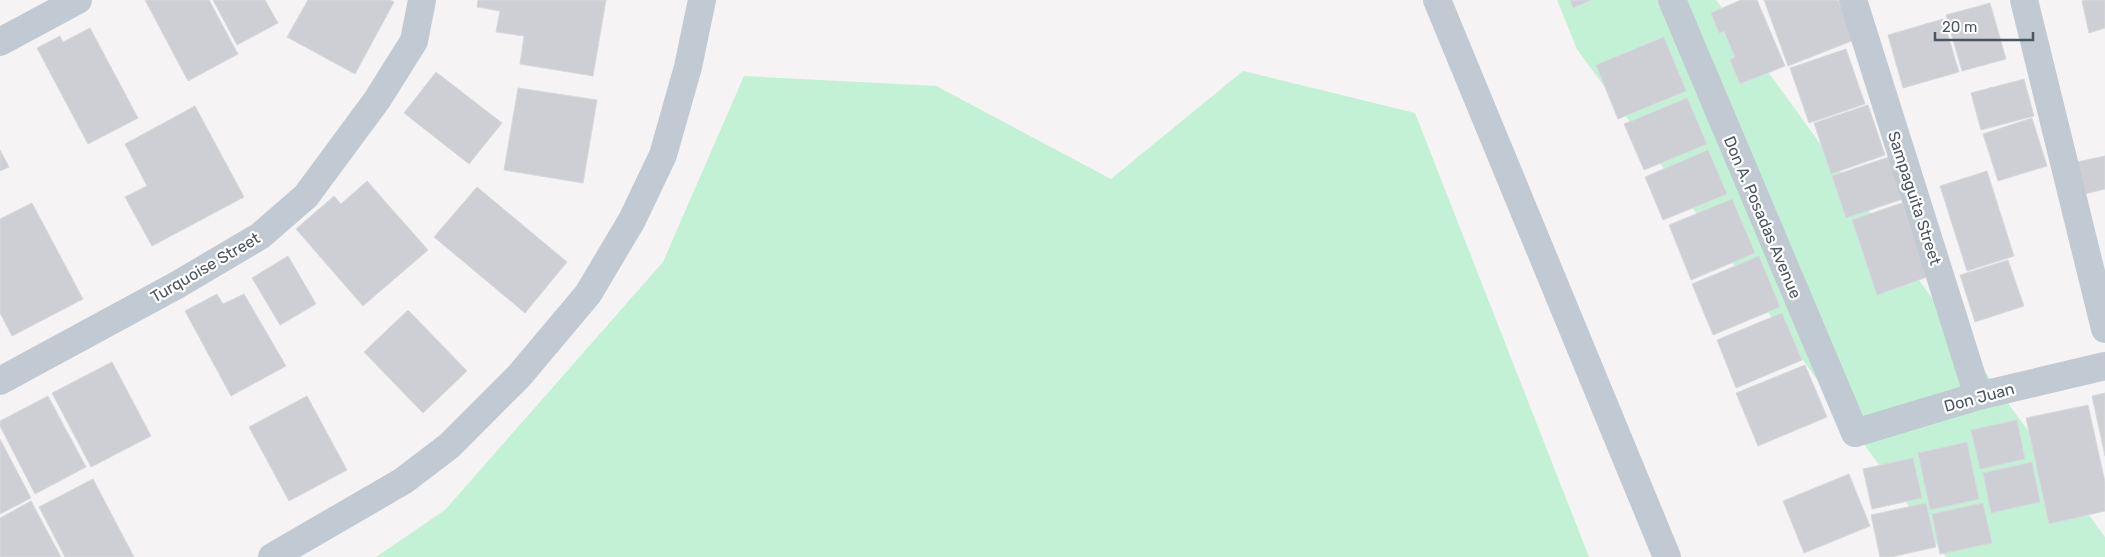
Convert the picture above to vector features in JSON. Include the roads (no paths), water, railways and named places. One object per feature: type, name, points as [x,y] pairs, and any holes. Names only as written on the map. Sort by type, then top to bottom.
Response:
[{"type":"street","points":[[0,42],[78,0]]},
{"type":"street","name":"Turquoise Street","points":[[0,380],[177,285],[260,236],[306,196],[377,100],[414,41],[422,0]]},
{"type":"street","points":[[272,557],[403,481],[450,446],[519,376],[588,294],[632,220],[663,155],[688,68],[702,0]]},
{"type":"street","points":[[1437,0],[1667,557]]},
{"type":"street","name":"Don A. Posadas Avenue","points":[[1672,0],[1855,434]]},
{"type":"street","name":"Sampaguita Street","points":[[1853,0],[1978,396]]},
{"type":"street","points":[[2024,0],[2105,328]]},
{"type":"street","name":"Don Juan","points":[[1855,434],[1978,396],[2105,366]]}]
